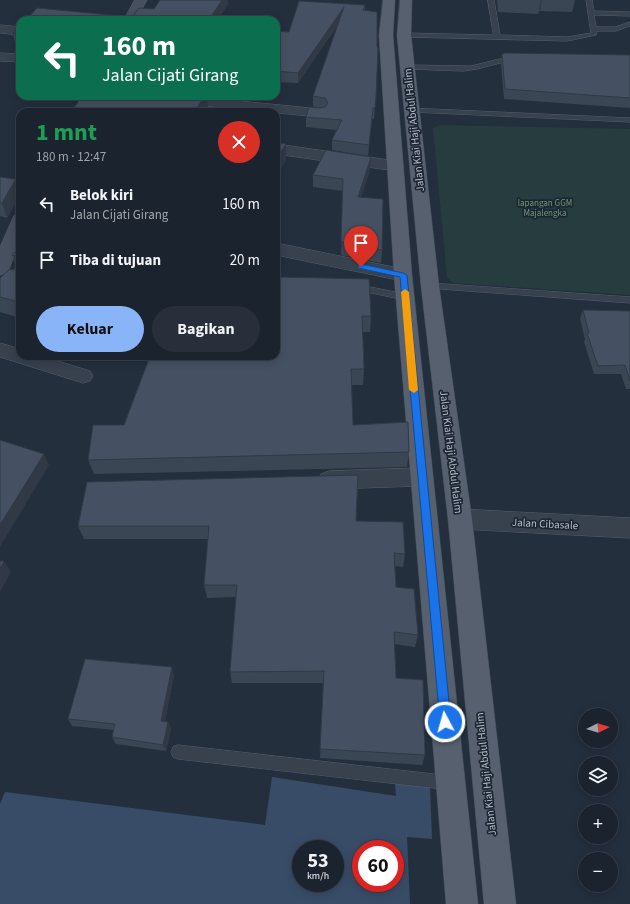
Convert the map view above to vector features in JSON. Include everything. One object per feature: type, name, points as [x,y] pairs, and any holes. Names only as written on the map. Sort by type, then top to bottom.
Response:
[{"type":"main road","points":[[132,16],[141,0]]},
{"type":"main road","name":"Jalan Kiai Haji Abdul Halim","points":[[389,0],[395,35],[396,166],[403,275],[462,904]]},
{"type":"main road","name":"Jalan Kiai Haji Abdul Halim","points":[[406,0],[395,35],[408,67],[430,286],[460,519],[500,904]]},
{"type":"main road","points":[[4,274],[16,234]]},
{"type":"street","points":[[0,29],[16,31]]},
{"type":"street","points":[[0,57],[16,58]]},
{"type":"street","points":[[158,108],[164,100]]},
{"type":"street","points":[[187,100],[269,108]]},
{"type":"street","points":[[280,109],[320,113]]},
{"type":"street","points":[[280,150],[396,166]]},
{"type":"street","points":[[280,250],[403,275]]},
{"type":"street","points":[[0,350],[16,355]]},
{"type":"street","points":[[32,360],[83,376]]},
{"type":"street","points":[[312,480],[422,477]]},
{"type":"street","name":"Jalan Cibasale","points":[[460,519],[630,528]]},
{"type":"lane","points":[[491,0],[497,37]]},
{"type":"lane","points":[[395,35],[567,39],[594,34],[589,0]]},
{"type":"lane","points":[[590,13],[630,14]]},
{"type":"lane","points":[[593,29],[616,29],[630,24]]},
{"type":"lane","points":[[408,67],[443,69],[473,68],[506,58],[521,59]]},
{"type":"lane","points":[[412,110],[630,120]]},
{"type":"lane","points":[[346,285],[405,297]]},
{"type":"lane","points":[[430,286],[630,300]]},
{"type":"lane","points":[[178,752],[451,783]]},
{"type":"green space","name":"lapangan GGM Majalengka","points":[[440,125],[630,129],[630,295],[453,283],[447,277],[433,128]]},
{"type":"water","points":[[272,777],[396,796],[395,783],[430,786],[432,839],[407,837],[410,904],[0,904],[0,804],[5,792],[265,825]]},
{"type":"building","points":[[160,0],[222,0],[212,16],[133,16],[139,8],[154,9]]},
{"type":"building","points":[[299,1],[365,5],[363,10],[377,12],[378,48],[376,97],[375,108],[373,108],[369,145],[332,140],[342,120],[306,117],[309,107],[325,107],[328,103],[325,98],[313,96],[344,7],[298,73],[280,71],[280,31],[289,32]]},
{"type":"building","points":[[37,8],[121,16],[30,16]]},
{"type":"building","points":[[502,54],[630,55],[630,98],[505,89]]},
{"type":"building","points":[[79,100],[202,100],[197,108],[74,108]]},
{"type":"building","points":[[280,143],[286,144],[280,154]]},
{"type":"building","points":[[326,150],[371,157],[358,197],[383,199],[382,250],[341,242],[343,179],[313,175]]},
{"type":"building","points":[[0,177],[16,178],[2,203],[0,203]]},
{"type":"building","points":[[16,251],[16,262],[15,256],[12,255]]},
{"type":"building","points":[[16,264],[16,301],[0,297],[0,278],[10,269],[14,270]]},
{"type":"building","points":[[280,277],[369,279],[371,316],[362,316],[364,369],[351,369],[353,425],[408,422],[409,452],[88,460],[93,425],[124,425],[148,360],[280,360]]},
{"type":"building","points":[[583,310],[630,311],[630,381],[625,365],[598,366],[587,333],[589,333]]},
{"type":"building","points":[[0,440],[44,454],[0,525]]},
{"type":"building","points":[[358,475],[356,521],[403,522],[405,554],[394,553],[396,587],[414,589],[418,635],[394,632],[396,678],[423,680],[425,755],[320,749],[324,671],[230,672],[237,585],[204,585],[209,526],[78,526],[87,482]]},
{"type":"building","points":[[0,561],[4,561],[0,569]]},
{"type":"building","points":[[85,659],[172,667],[161,721],[168,722],[163,745],[112,737],[115,724],[68,719]]},
{"type":"slow traffic","points":[[405,292],[414,390]]},
{"type":"route","points":[[361,267],[403,275],[445,722]]}]
